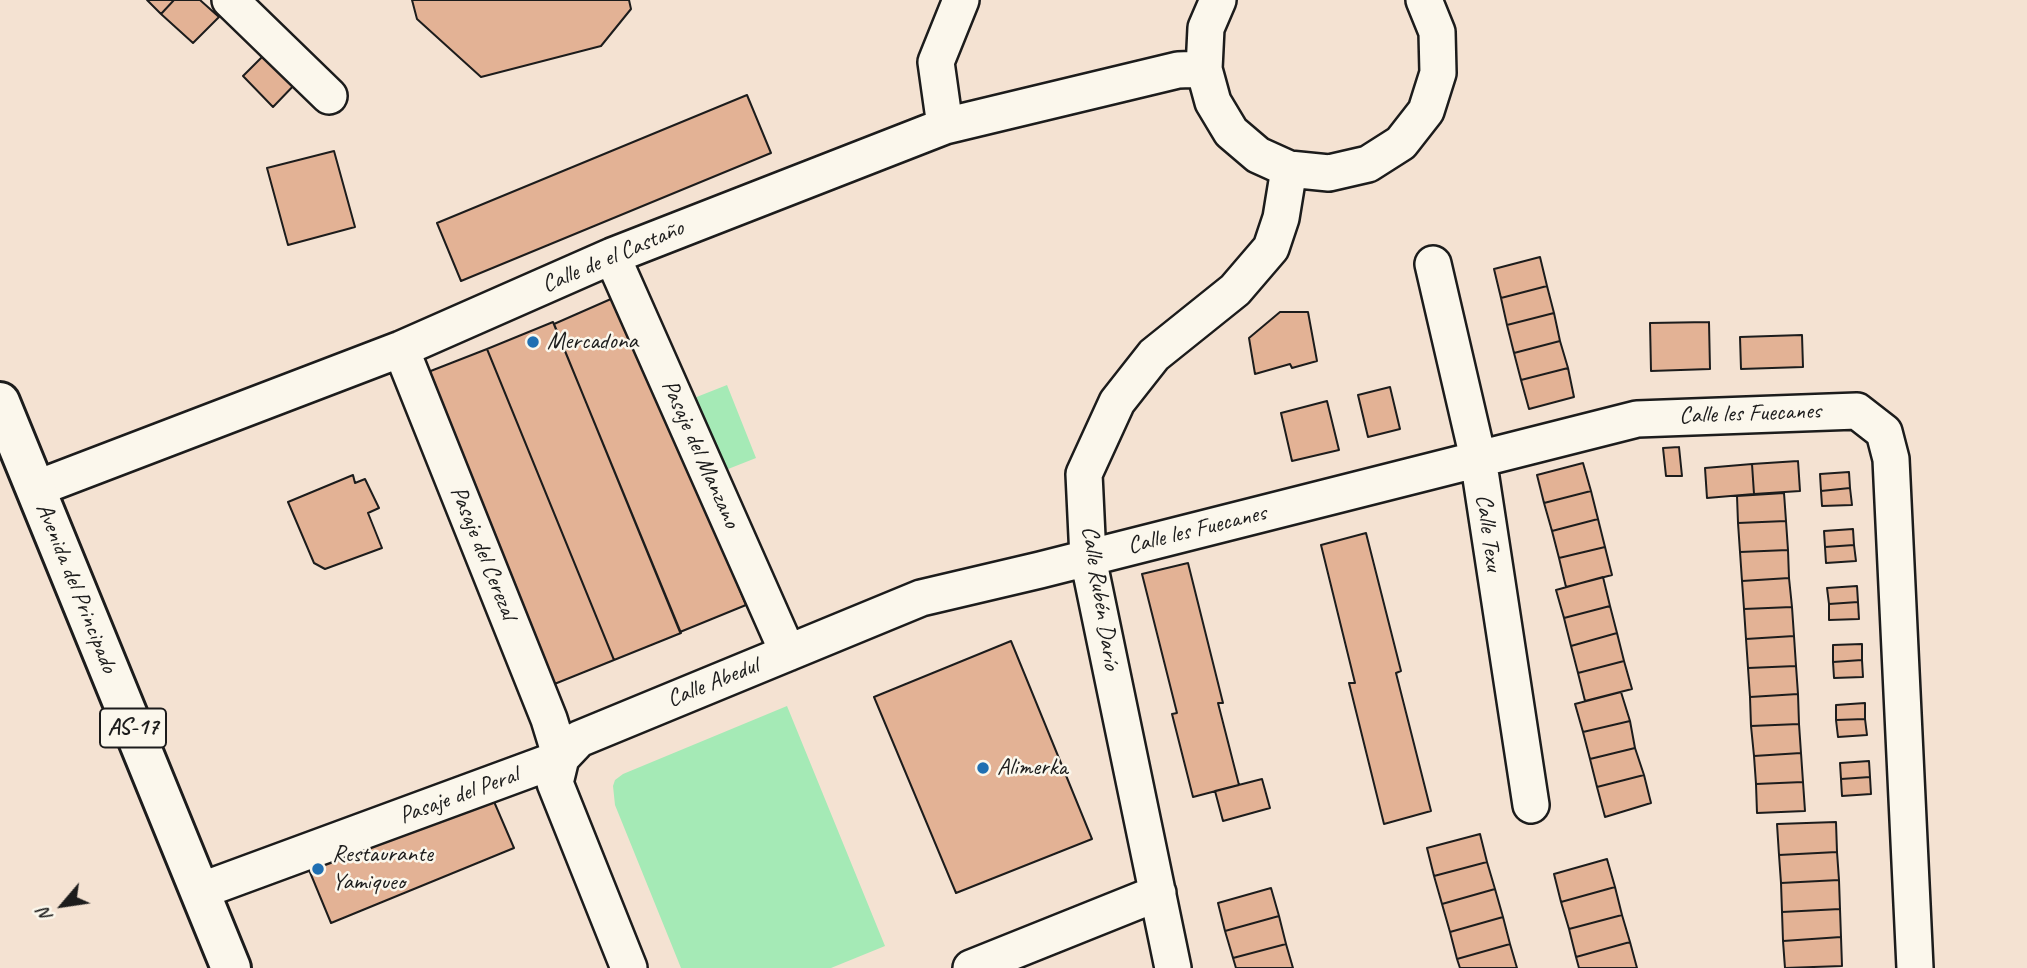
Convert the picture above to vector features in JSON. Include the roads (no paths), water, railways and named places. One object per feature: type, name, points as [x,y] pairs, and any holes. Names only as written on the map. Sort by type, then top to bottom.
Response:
[{"type":"main road","name":"Avenida del Principado","points":[[0,402],[231,968]]},
{"type":"street","points":[[230,0],[329,96]]},
{"type":"street","points":[[945,125],[936,62],[961,0]]},
{"type":"street","points":[[1218,0],[1206,28],[1204,69],[1213,102],[1231,132],[1258,155],[1289,169],[1329,173],[1368,164],[1401,143],[1426,111],[1438,73],[1437,33],[1424,0]]},
{"type":"street","name":"Calle de el Castaño","points":[[36,489],[401,349],[612,256],[945,125],[1178,69],[1204,69]]},
{"type":"street","name":"Calle Rubén Darío","points":[[1173,968],[1088,558],[1084,474],[1117,402],[1154,355],[1235,290],[1271,248],[1281,218],[1289,169]]},
{"type":"street","name":"Pasaje del Manzano","points":[[612,256],[788,653]]},
{"type":"street","name":"Calle Texu","points":[[1433,264],[1478,457],[1531,805]]},
{"type":"street","name":"Pasaje del Cerezal","points":[[401,349],[549,719],[561,758]]},
{"type":"street","name":"Calle les Fuecanes","points":[[1088,558],[1478,457],[1637,419],[1857,411],[1884,432],[1891,459],[1915,968]]},
{"type":"street","name":"Calle Abedul","points":[[561,758],[579,738],[921,598],[1088,558]]},
{"type":"street","points":[[561,758],[555,783],[629,968]]},
{"type":"street","name":"Pasaje del Peral","points":[[200,891],[561,758]]},
{"type":"street","points":[[971,968],[1157,893]]},
{"type":"place","name":"Mercadona","points":[[533,342]]},
{"type":"place","name":"Alimerka","points":[[983,768]]},
{"type":"place","name":"Restaurante Yamiqueo","points":[[318,869]]}]
